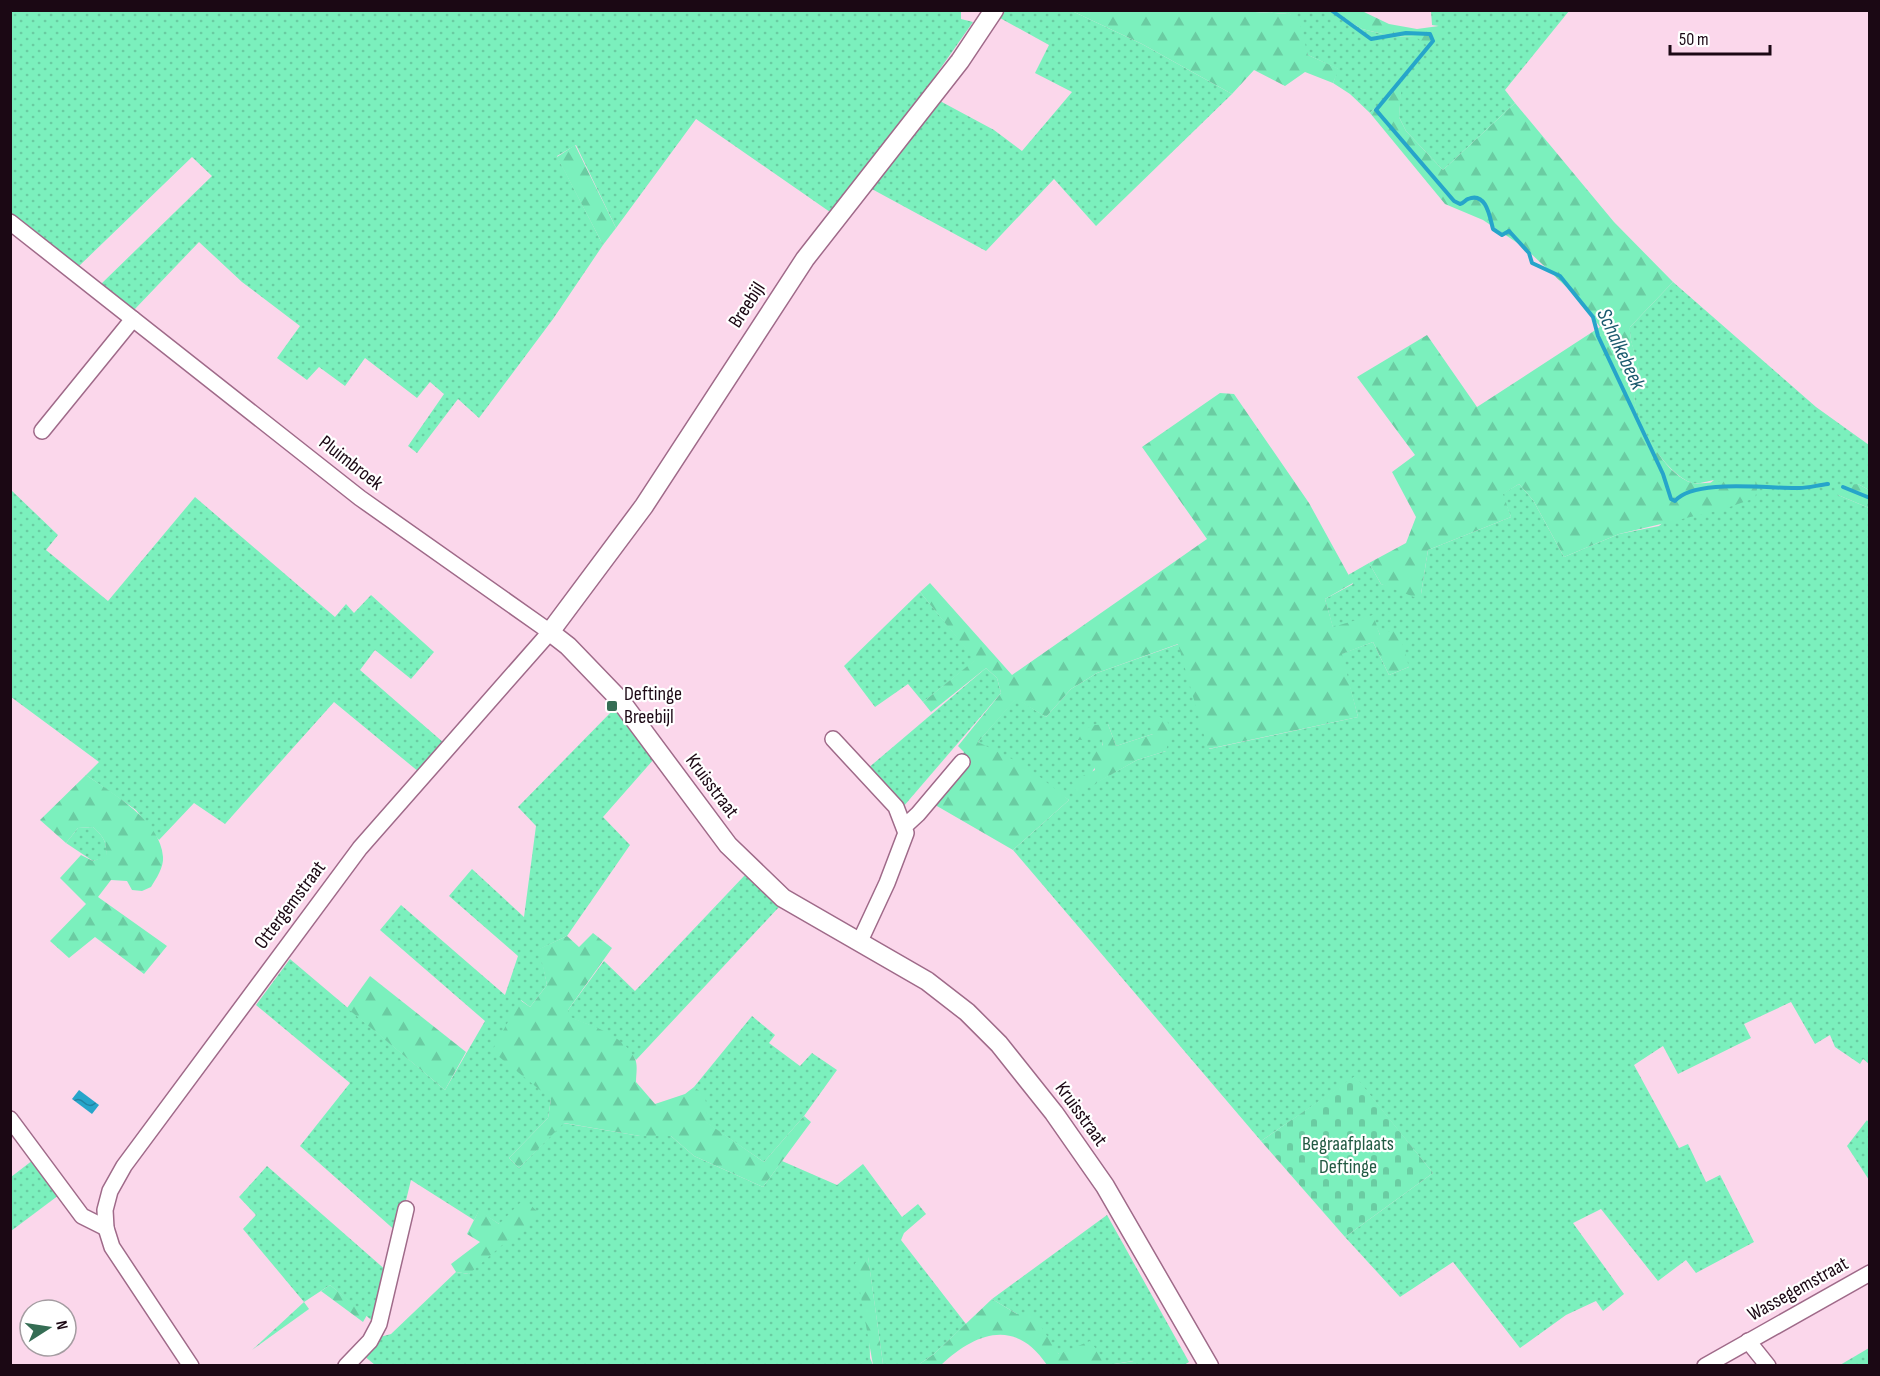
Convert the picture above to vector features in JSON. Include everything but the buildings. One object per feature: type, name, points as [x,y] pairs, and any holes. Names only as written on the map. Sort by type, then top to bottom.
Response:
[{"type":"street","name":"Breebijl","points":[[550,632],[644,506],[805,259],[960,61],[994,10]]},
{"type":"street","name":"Pluimbroek","points":[[10,222],[360,498],[550,632]]},
{"type":"street","points":[[42,431],[134,319]]},
{"type":"street","name":"Kruisstraat","points":[[550,632],[568,646],[620,700],[728,845],[783,898],[927,981],[967,1012],[999,1044],[1054,1113],[1105,1186],[1209,1365]]},
{"type":"street","name":"Ottergemstraat","points":[[191,1365],[117,1256],[106,1228],[105,1210],[110,1191],[124,1166],[360,848],[550,632]]},
{"type":"street","points":[[833,739],[887,795],[896,807],[906,833],[902,848],[860,941]]},
{"type":"street","points":[[904,826],[918,814],[962,762]]},
{"type":"street","points":[[10,1119],[82,1216],[106,1228]]},
{"type":"street","points":[[346,1365],[370,1341],[379,1324],[406,1209]]},
{"type":"street","name":"Wassegemstraat","points":[[1705,1365],[1869,1274]]},
{"type":"street","name":"Wassegemstraat","points":[[1748,1341],[1768,1365]]},
{"type":"green space","points":[[961,10],[961,19],[973,22],[926,89],[830,212],[696,119],[616,228],[576,145],[557,156],[603,245],[553,319],[479,418],[458,399],[417,453],[408,446],[444,394],[430,382],[417,398],[365,358],[345,386],[319,367],[307,380],[277,358],[300,326],[242,282],[199,242],[134,310],[100,285],[212,176],[192,157],[78,267],[11,213],[10,11]]},
{"type":"green space","points":[[1005,11],[1072,11],[1142,44],[1232,94],[1096,226],[1054,179],[986,251],[870,188],[940,101],[994,130],[1022,151],[1072,92],[1035,73],[1049,45],[1000,18]]},
{"type":"green space","points":[[1072,11],[1239,11],[1290,14],[1299,20],[1308,55],[1339,69],[1333,83],[1305,72],[1285,86],[1254,70],[1232,94],[1142,44]]},
{"type":"green space","points":[[1239,11],[1331,11],[1362,29],[1391,36],[1416,37],[1439,26],[1432,25],[1431,11],[1569,11],[1505,90],[1515,103],[1443,170],[1406,131],[1399,117],[1401,82],[1370,113],[1350,94],[1333,83],[1338,69],[1308,55],[1290,14]]},
{"type":"green space","points":[[1331,11],[1362,11],[1389,24],[1417,29],[1439,26],[1445,31],[1432,49],[1416,37],[1391,36],[1362,29]]},
{"type":"green space","points":[[1402,81],[1399,117],[1406,131],[1443,170],[1515,103],[1614,222],[1673,282],[1630,327],[1639,372],[1634,394],[1640,418],[1662,459],[1682,478],[1693,483],[1752,479],[1758,485],[1755,498],[1724,509],[1619,534],[1564,557],[1533,500],[1519,484],[1503,494],[1511,517],[1428,550],[1421,594],[1414,597],[1381,584],[1369,563],[1406,543],[1416,517],[1392,472],[1415,455],[1357,377],[1427,335],[1477,407],[1600,327],[1577,297],[1525,248],[1483,220],[1445,204],[1370,113]]},
{"type":"green space","points":[[575,145],[616,228],[603,245],[557,157]]},
{"type":"green space","points":[[1673,282],[1816,407],[1869,445],[1869,490],[1858,484],[1838,495],[1869,508],[1869,1064],[1863,1059],[1860,1064],[1835,1047],[1830,1035],[1815,1044],[1791,1002],[1744,1024],[1751,1038],[1678,1074],[1663,1046],[1634,1065],[1679,1148],[1688,1144],[1706,1182],[1720,1175],[1754,1242],[1696,1273],[1686,1260],[1658,1281],[1601,1209],[1573,1223],[1624,1294],[1603,1311],[1596,1301],[1566,1315],[1520,1348],[1453,1262],[1400,1297],[1345,1237],[1433,1173],[1355,1077],[1261,1141],[1013,850],[1069,800],[978,742],[1016,698],[1046,717],[1071,689],[1097,673],[1179,644],[1209,749],[1358,717],[1341,654],[1373,642],[1389,675],[1409,667],[1380,635],[1372,616],[1333,628],[1325,599],[1353,584],[1348,575],[1369,563],[1381,584],[1421,594],[1428,550],[1511,517],[1502,494],[1519,484],[1533,500],[1564,557],[1619,534],[1659,526],[1714,480],[1692,483],[1681,477],[1661,458],[1652,445],[1635,405],[1634,391],[1639,372],[1630,327]],"holes":[[[1108,724],[1116,746],[1153,734],[1166,751],[1137,760],[1077,793],[1101,754],[1103,739],[1094,738]]]},
{"type":"green space","points":[[1220,393],[1234,394],[1309,503],[1353,583],[1325,599],[1333,627],[1373,615],[1380,635],[1398,628],[1409,667],[1389,675],[1373,642],[1342,654],[1358,717],[1208,749],[1178,644],[1097,673],[1071,689],[1046,717],[1016,699],[978,742],[1026,766],[1069,800],[1013,850],[930,802],[964,752],[958,746],[1001,693],[997,678],[986,668],[931,712],[923,702],[975,660],[920,592],[930,583],[1012,675],[1207,539],[1142,447]]},
{"type":"green space","points":[[1858,484],[1869,490],[1869,508],[1838,495],[1839,486]]},
{"type":"green space","points":[[10,489],[58,535],[46,550],[108,601],[195,497],[335,617],[346,604],[354,613],[371,595],[434,652],[411,679],[375,650],[360,670],[444,743],[419,772],[334,702],[225,824],[194,803],[159,840],[136,810],[86,775],[99,762],[11,697]]},
{"type":"green space","points":[[920,592],[976,660],[923,702],[908,684],[875,707],[844,666]]},
{"type":"green space","points":[[986,668],[997,678],[1001,693],[903,807],[867,769]]},
{"type":"green space","points":[[614,709],[654,759],[603,817],[630,845],[567,936],[540,949],[547,985],[530,1007],[521,1000],[551,1099],[548,1118],[509,1158],[519,1168],[563,1123],[640,1136],[671,1136],[694,1156],[763,1187],[782,1161],[837,1185],[863,1164],[902,1217],[918,1204],[926,1214],[904,1233],[901,1240],[966,1324],[934,1354],[918,1365],[883,1364],[868,1257],[870,1358],[873,1365],[375,1365],[363,1355],[380,1337],[391,1334],[456,1272],[469,1274],[499,1224],[479,1211],[474,1220],[411,1180],[398,1233],[300,1146],[350,1083],[256,1005],[290,959],[445,1090],[485,1021],[380,930],[401,905],[505,995],[518,956],[449,896],[472,869],[524,917],[536,826],[518,807]]},
{"type":"green space","points":[[1157,716],[1167,720],[1171,732],[1166,751],[1137,760],[1077,794],[1072,781],[1095,770],[1090,754],[1103,745],[1102,739],[1076,740],[1078,732],[1095,725],[1108,724],[1116,746],[1153,734],[1151,726]]},
{"type":"green space","points":[[86,775],[121,799],[145,820],[160,844],[162,865],[151,887],[142,891],[132,890],[127,881],[111,880],[98,897],[167,946],[144,974],[95,937],[69,958],[50,941],[86,904],[60,878],[81,855],[93,861],[106,856],[104,840],[93,827],[78,828],[66,843],[40,820]]},
{"type":"green space","points":[[93,827],[104,840],[106,857],[93,861],[66,843],[78,828]]},
{"type":"green space","points":[[745,875],[779,907],[636,1060],[614,1038],[568,1017],[568,1010],[604,961],[635,991]]},
{"type":"green space","points":[[593,933],[612,948],[568,1010],[568,1016],[606,1032],[630,1050],[636,1061],[636,1082],[655,1104],[685,1094],[694,1087],[702,1094],[706,1102],[706,1122],[764,1162],[804,1116],[811,1122],[763,1187],[694,1156],[671,1136],[640,1136],[564,1123],[519,1168],[509,1158],[548,1118],[551,1099],[492,1051],[520,1000],[530,1007],[547,985],[539,949],[567,936],[579,947]]},
{"type":"green space","points":[[370,976],[466,1052],[445,1090],[347,1008]]},
{"type":"green space","points":[[752,1016],[775,1035],[769,1043],[800,1066],[812,1053],[837,1070],[804,1116],[764,1162],[705,1122],[694,1087]]},
{"type":"green space","name":"Begraafplaats Deftinge","points":[[1355,1076],[1433,1173],[1345,1237],[1261,1141]]},
{"type":"green space","points":[[1867,1120],[1870,1124],[1869,1180],[1847,1146]]},
{"type":"green space","points":[[33,1160],[59,1195],[11,1231],[11,1177]]},
{"type":"green space","points":[[267,1166],[388,1272],[376,1324],[330,1285],[304,1302],[243,1229],[256,1215],[239,1197]]},
{"type":"green space","points":[[524,1199],[539,1213],[469,1274],[456,1272],[451,1264],[480,1242],[467,1234],[479,1210],[499,1224]]},
{"type":"green space","points":[[1107,1215],[1189,1362],[1184,1365],[1137,1366],[1133,1361],[1108,1365],[1059,1354],[1017,1314],[992,1299]]},
{"type":"green space","points":[[868,1256],[883,1364],[918,1365],[873,1365],[855,1263]]},
{"type":"green space","points":[[330,1285],[367,1315],[363,1322],[321,1291]]},
{"type":"green space","points":[[992,1299],[1017,1314],[1032,1313],[1059,1354],[1090,1341],[1108,1365],[1047,1365],[1035,1350],[1022,1341],[1009,1336],[996,1335],[968,1344],[941,1365],[918,1365],[934,1354]]},
{"type":"green space","points":[[304,1302],[309,1309],[252,1350]]},
{"type":"green space","points":[[1869,1348],[1869,1365],[1840,1365]]},
{"type":"green space","points":[[1134,1361],[1137,1365],[1108,1365]]},
{"type":"water","points":[[79,1090],[99,1105],[92,1114],[72,1099]]},
{"type":"waterway","name":"Schalkebeek","points":[[1331,10],[1371,39],[1406,33],[1430,34],[1433,41],[1376,110],[1454,201],[1460,204],[1468,199],[1480,199],[1489,213],[1493,229],[1502,235],[1509,231],[1529,253],[1532,263],[1560,276],[1593,317],[1598,336],[1663,474],[1671,499],[1675,501],[1698,489],[1715,487],[1806,488],[1828,484]]},
{"type":"waterway","name":"Schalkebeek","points":[[1843,487],[1870,498]]},
{"type":"place","name":"Deftinge Breebijl","points":[[612,706]]}]
